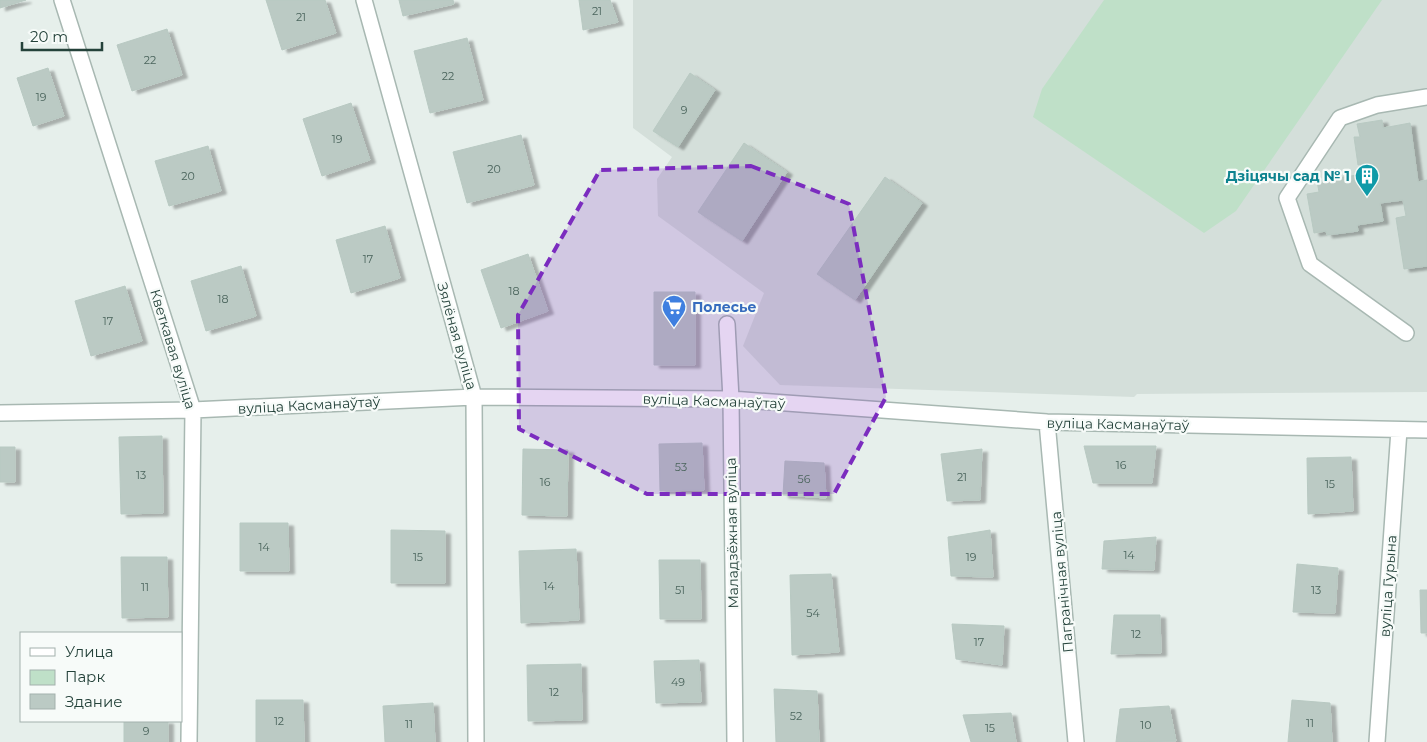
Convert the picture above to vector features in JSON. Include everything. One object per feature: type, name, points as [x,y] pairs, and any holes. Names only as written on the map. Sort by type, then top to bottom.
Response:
[{"type":"street","name":"Кветкавая вуліца","points":[[62,0],[194,410],[189,742]]},
{"type":"street","name":"Зялёная вуліца","points":[[364,0],[474,397],[476,742]]},
{"type":"street","points":[[1406,333],[1310,264],[1287,198],[1340,118],[1377,106],[1427,97]]},
{"type":"street","name":"Маладзёжная вуліца","points":[[727,324],[731,399],[735,742]]},
{"type":"street","name":"вуліца Касманаўтаў","points":[[0,413],[194,410],[474,397],[731,399],[1047,422],[1427,430]]},
{"type":"street","name":"Пагранічная вуліца","points":[[1047,422],[1076,742]]},
{"type":"street","name":"вуліца Гурына","points":[[1376,742],[1399,430]]},
{"type":"highlighted area","points":[[751,166],[849,204],[886,397],[834,494],[647,494],[519,429],[518,315],[600,170]]},
{"type":"shaded area","points":[[633,0],[1427,0],[1427,392],[1137,394],[1134,397],[780,385],[743,346],[764,293],[658,216],[657,179],[672,157],[633,128]]},
{"type":"green space","points":[[1104,0],[1382,0],[1236,211],[1204,233],[1033,117],[1042,89]]},
{"type":"building","points":[[0,0],[26,0],[0,8]]},
{"type":"building","points":[[266,0],[325,0],[336,33],[282,50]]},
{"type":"building","points":[[399,0],[453,0],[454,4],[403,16]]},
{"type":"building","points":[[579,0],[610,0],[618,22],[583,30]]},
{"type":"building","points":[[167,29],[182,75],[132,91],[117,45]]},
{"type":"building","points":[[467,38],[483,100],[430,113],[414,51]]},
{"type":"building","points":[[48,68],[64,116],[33,126],[17,78]]},
{"type":"building","points":[[690,73],[715,90],[678,147],[653,131]]},
{"type":"building","points":[[351,103],[370,160],[322,176],[303,119]]},
{"type":"building","name":"Дзіцячы сад № 1","points":[[1382,120],[1383,128],[1410,123],[1418,182],[1427,180],[1427,266],[1404,269],[1396,218],[1406,216],[1403,200],[1380,203],[1383,221],[1357,225],[1358,231],[1327,235],[1326,231],[1314,233],[1307,194],[1319,192],[1317,181],[1364,174],[1363,164],[1358,165],[1354,137],[1360,137],[1357,124]]},
{"type":"building","points":[[521,135],[534,185],[467,203],[453,152]]},
{"type":"building","points":[[744,143],[787,172],[742,241],[698,212]]},
{"type":"building","points":[[208,146],[221,191],[169,206],[155,161]]},
{"type":"building","points":[[885,177],[922,203],[855,300],[817,274]]},
{"type":"building","points":[[385,226],[400,278],[351,293],[336,240]]},
{"type":"building","points":[[528,254],[548,311],[501,328],[481,270]]},
{"type":"building","points":[[241,266],[256,316],[206,331],[191,281]]},
{"type":"building","points":[[125,286],[142,341],[91,356],[75,301]]},
{"type":"building","points":[[654,292],[695,292],[695,365],[654,365]]},
{"type":"building","points":[[162,436],[163,513],[121,514],[119,437]]},
{"type":"building","points":[[702,443],[704,490],[660,491],[659,444]]},
{"type":"building","points":[[1084,446],[1156,446],[1152,483],[1093,483]]},
{"type":"building","points":[[0,447],[15,447],[15,482],[0,482]]},
{"type":"building","points":[[523,449],[568,450],[567,516],[522,515]]},
{"type":"building","points":[[982,449],[980,500],[947,501],[941,454]]},
{"type":"building","points":[[1351,457],[1353,511],[1308,514],[1307,458]]},
{"type":"building","points":[[785,461],[824,463],[826,498],[783,495]]},
{"type":"building","points":[[240,523],[288,523],[289,571],[240,571]]},
{"type":"building","points":[[391,530],[445,531],[445,583],[391,583]]},
{"type":"building","points":[[990,530],[993,577],[951,576],[948,537]]},
{"type":"building","points":[[1156,537],[1154,570],[1102,569],[1104,541]]},
{"type":"building","points":[[576,549],[579,620],[521,623],[519,551]]},
{"type":"building","points":[[121,557],[167,557],[168,617],[122,618]]},
{"type":"building","points":[[659,560],[700,560],[701,619],[660,619]]},
{"type":"building","points":[[1297,564],[1338,568],[1335,613],[1293,612]]},
{"type":"building","points":[[831,574],[839,652],[792,655],[790,575]]},
{"type":"building","points":[[1420,590],[1427,590],[1427,633],[1421,633]]},
{"type":"building","points":[[1114,615],[1160,615],[1161,653],[1111,654]]},
{"type":"building","points":[[952,624],[1004,626],[1002,665],[956,659]]},
{"type":"building","points":[[699,660],[701,702],[656,703],[654,661]]},
{"type":"building","points":[[581,664],[582,720],[528,721],[527,665]]},
{"type":"building","points":[[774,689],[817,691],[819,742],[776,742]]},
{"type":"building","points":[[256,700],[303,700],[304,742],[256,742]]},
{"type":"building","points":[[1292,700],[1330,703],[1332,742],[1288,742]]},
{"type":"building","points":[[433,703],[435,742],[385,742],[383,706]]},
{"type":"building","points":[[1169,706],[1176,741],[1116,742],[1120,709]]},
{"type":"building","points":[[1011,713],[1016,742],[971,742],[963,715]]},
{"type":"building","points":[[124,722],[168,722],[168,742],[124,742]]},
{"type":"place","name":"Дзіцячы сад № 1","points":[[1367,197]]},
{"type":"place","name":"Полесье","points":[[674,328]]}]
